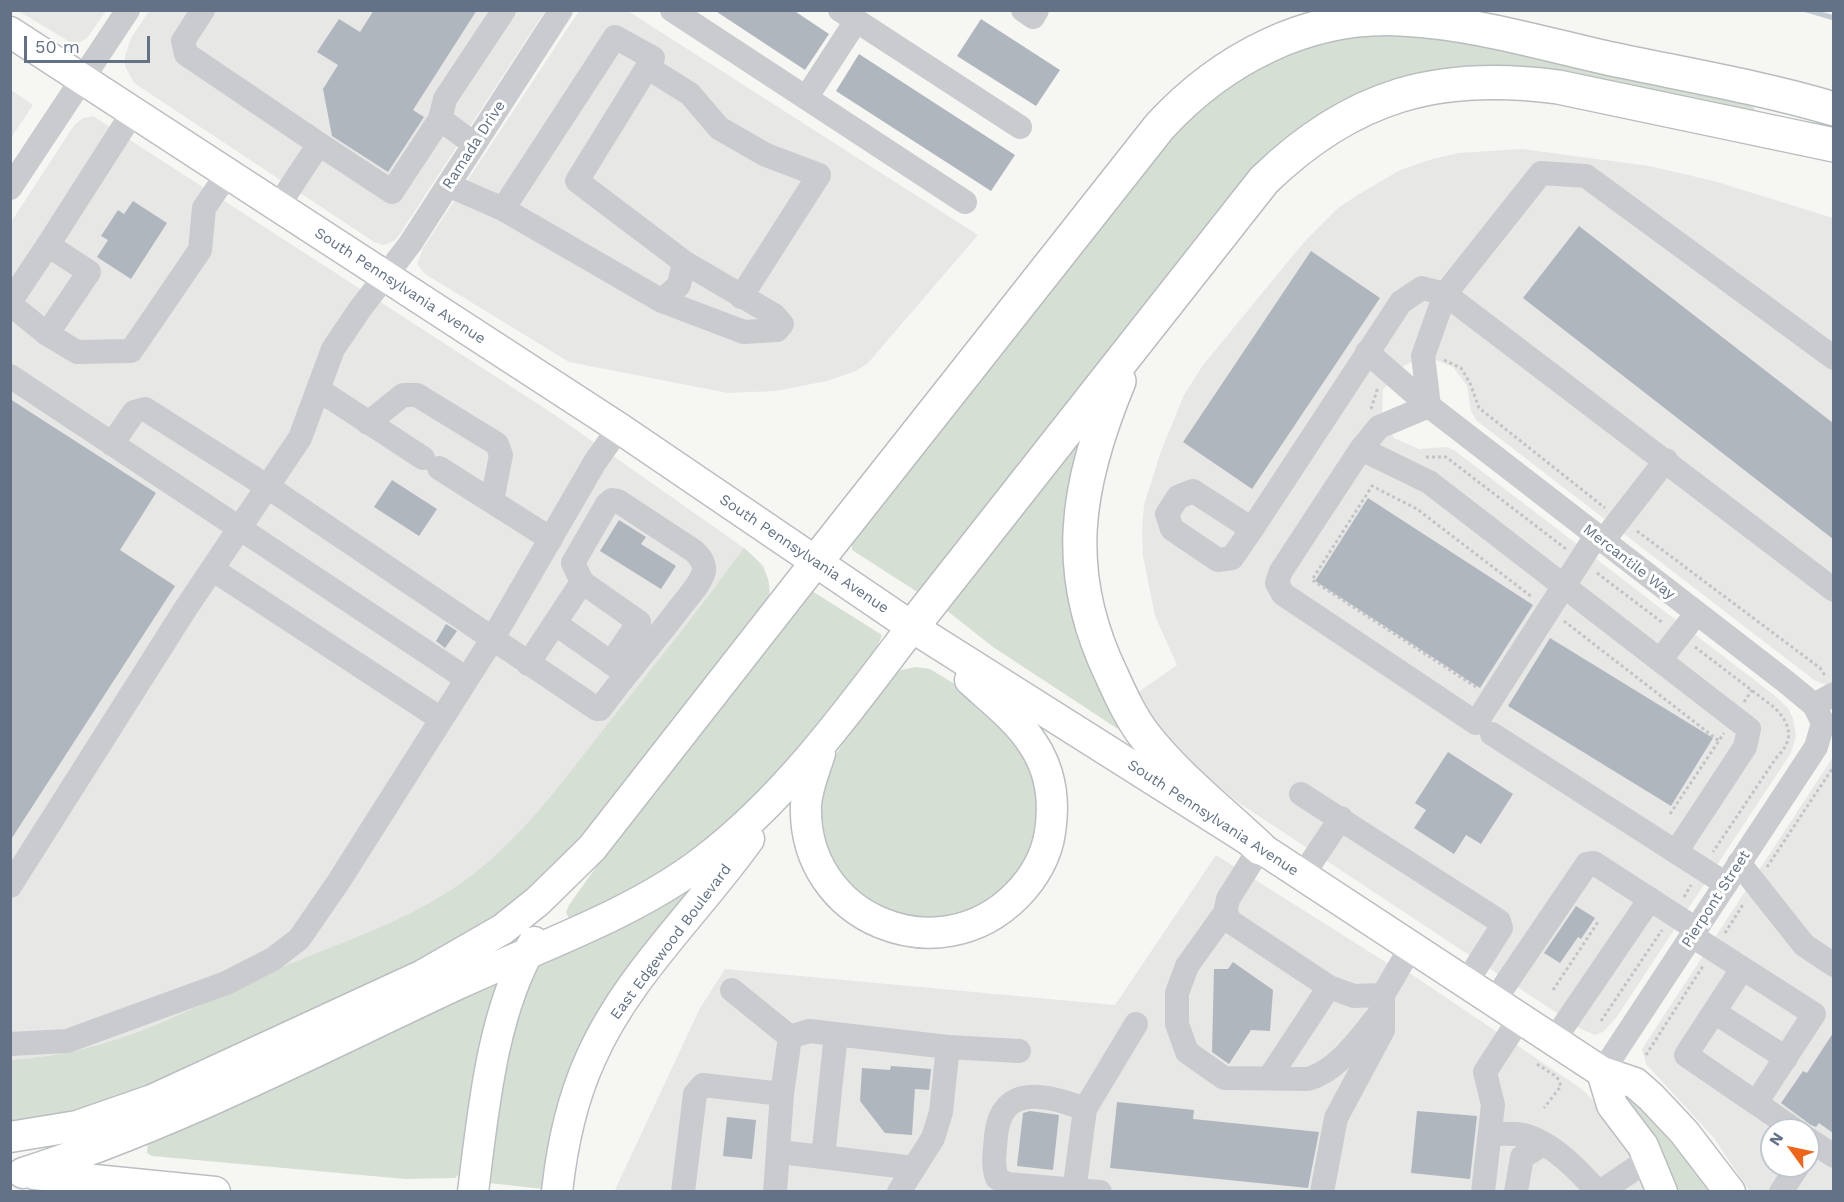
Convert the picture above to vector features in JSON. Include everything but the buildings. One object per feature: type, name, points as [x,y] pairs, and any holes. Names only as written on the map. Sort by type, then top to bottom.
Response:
[{"type":"highway","points":[[815,563],[1160,126],[1188,97],[1213,77],[1258,50],[1301,32],[1332,25],[1361,20],[1420,21],[1500,35],[1824,104]]},
{"type":"highway","points":[[912,627],[1264,180],[1312,137],[1348,117],[1393,97],[1421,89],[1475,81],[1523,82],[1558,87],[1833,145]]},
{"type":"highway","points":[[1764,131],[1833,152]]},
{"type":"highway","points":[[1136,342],[1101,424],[1081,502],[1078,555],[1086,607],[1101,654],[1124,701],[1145,736],[1260,848]]},
{"type":"main road","name":"South Pennsylvania Avenue","points":[[10,32],[619,428],[912,627],[1494,1000],[1520,1018],[1545,1052],[1635,1083],[1684,1132],[1730,1191]]},
{"type":"main road","points":[[473,1191],[483,1112],[494,1053],[509,1000],[528,951],[592,848],[815,563]]},
{"type":"main road","points":[[17,1172],[135,1133],[628,906],[681,877],[720,848],[795,776],[826,736],[912,627],[1017,724],[1042,759],[1051,791],[1051,825],[1043,855],[1027,885],[1006,906],[989,918],[947,932],[902,930],[887,926],[860,912],[844,900],[824,873],[808,827],[807,795],[826,736]]},
{"type":"main road","name":"East Edgewood Boulevard","points":[[557,1191],[562,1153],[572,1108],[589,1060],[604,1031],[631,991],[744,846],[795,776]]},
{"type":"main road","points":[[10,1137],[77,1126],[126,1110],[423,975],[476,947],[514,921],[592,848]]},
{"type":"main road","points":[[1602,1072],[1612,1105],[1633,1131],[1649,1159],[1662,1191]]},
{"type":"main road","points":[[17,1172],[215,1191]]},
{"type":"street","points":[[10,188],[128,10]]},
{"type":"street","points":[[202,10],[183,41],[186,54],[392,192],[440,119],[445,99],[504,10]]},
{"type":"street","name":"Ramada Drive","points":[[10,886],[212,569],[300,438],[320,390],[333,349],[448,185],[561,10]]},
{"type":"street","points":[[672,10],[965,202]]},
{"type":"street","points":[[1023,10],[1033,17],[1037,10]]},
{"type":"street","points":[[806,98],[848,16],[1020,127]]},
{"type":"street","points":[[448,185],[503,209],[662,301],[744,332],[777,330],[782,324],[774,315],[684,262],[577,181],[653,58],[615,38],[503,209]]},
{"type":"street","points":[[647,67],[690,94],[719,128],[766,155],[819,175],[741,297]]},
{"type":"street","points":[[133,112],[10,303],[47,334],[77,352],[131,351],[200,250],[204,208],[228,173]]},
{"type":"street","points":[[440,119],[474,144]]},
{"type":"street","points":[[278,206],[319,144]]},
{"type":"street","points":[[1666,460],[1599,538],[1564,585],[1476,723],[1283,594],[1277,583],[1281,571],[1361,449],[1379,427],[1429,406],[1423,356],[1445,294],[1541,173],[1586,176],[1833,358]]},
{"type":"street","points":[[47,334],[89,272],[48,245]]},
{"type":"street","points":[[662,301],[679,285],[684,262]]},
{"type":"street","points":[[1252,529],[1401,302],[1422,288],[1445,294],[1666,460],[1833,590]]},
{"type":"street","name":"Mercantile Way","points":[[1367,352],[1429,406],[1696,614],[1826,710]]},
{"type":"street","points":[[10,376],[467,679]]},
{"type":"street","points":[[320,390],[551,539]]},
{"type":"street","points":[[368,423],[403,395],[417,395],[478,432],[496,444],[501,455],[492,501]]},
{"type":"street","points":[[112,444],[134,412],[144,409],[268,487],[597,709],[600,709],[639,622],[582,582],[574,570],[574,556],[607,504],[612,500],[618,501],[678,539],[700,557],[704,571],[651,647],[619,668]]},
{"type":"street","points":[[10,1044],[67,1041],[226,983],[273,959],[299,939],[493,638],[595,462],[619,428]]},
{"type":"street","points":[[1361,449],[1429,482],[1662,659],[1749,729],[1745,747],[1676,852]]},
{"type":"street","points":[[212,569],[441,719]]},
{"type":"street","points":[[528,664],[582,582]]},
{"type":"street","points":[[1662,659],[1696,614]]},
{"type":"street","points":[[556,624],[619,668]]},
{"type":"street","name":"Pierpont Street","points":[[1602,1072],[1816,747],[1826,710]]},
{"type":"street","points":[[1492,734],[1726,884]]},
{"type":"street","points":[[1301,794],[1499,921],[1501,928],[1466,983]]},
{"type":"street","points":[[1302,876],[1341,818]]},
{"type":"street","points":[[1260,848],[1228,899],[1225,913],[1187,966],[1177,993],[1177,1024],[1187,1052],[1224,1077],[1308,1079],[1320,1075],[1332,1066],[1383,1003],[1411,947]]},
{"type":"street","points":[[1494,1000],[1587,864],[1594,863],[1650,899],[1714,951],[1814,1014],[1756,1103]]},
{"type":"street","points":[[1739,863],[1804,945],[1833,965]]},
{"type":"street","points":[[1545,1052],[1650,899]]},
{"type":"street","points":[[1225,913],[1231,922],[1329,987],[1383,1003]]},
{"type":"street","points":[[1742,969],[1686,1055],[1776,1118]]},
{"type":"street","points":[[1269,1078],[1329,987]]},
{"type":"street","points":[[732,990],[790,1037]]},
{"type":"street","points":[[1322,1191],[1336,1118],[1383,1030],[1383,1003]]},
{"type":"street","points":[[1714,1012],[1786,1058]]},
{"type":"street","points":[[1483,1191],[1493,1105],[1485,1072],[1520,1018]]},
{"type":"street","points":[[1074,1190],[1085,1108],[1136,1024]]},
{"type":"street","points":[[790,1037],[809,1031],[948,1047],[1019,1051]]},
{"type":"street","points":[[823,1157],[836,1034]]},
{"type":"street","points":[[775,1191],[782,1094],[790,1037]]},
{"type":"street","points":[[899,1191],[933,1138],[941,1112],[948,1047]]},
{"type":"street","points":[[683,1191],[695,1094],[703,1085],[782,1094]]},
{"type":"street","points":[[1085,1108],[1059,1099],[1019,1097],[1003,1108],[997,1125],[993,1167],[997,1178],[1007,1184],[1100,1191]]},
{"type":"street","points":[[1490,1134],[1523,1135],[1544,1144],[1599,1191],[1649,1159]]},
{"type":"street","points":[[1516,1191],[1522,1157],[1544,1144]]},
{"type":"street","points":[[1820,1148],[1833,1156]]},
{"type":"street","points":[[779,1152],[914,1168]]},
{"type":"street","points":[[1781,1191],[1790,1178]]},
{"type":"path","points":[[1492,698],[1312,580],[1372,486],[1417,508],[1719,741]]},
{"type":"path","points":[[1670,814],[1752,690]]},
{"type":"path","points":[[1646,1055],[1833,766]]},
{"type":"path","points":[[1553,990],[1598,922]]},
{"type":"path","points":[[1544,1108],[1561,1086],[1545,1052]]},
{"type":"shaded area","points":[[18,11],[106,11],[87,38],[75,45]]},
{"type":"shaded area","points":[[149,11],[545,11],[400,234],[394,241],[384,245],[374,242],[134,83],[125,66],[125,56],[131,38]]},
{"type":"shaded area","points":[[579,11],[628,11],[978,235],[868,363],[856,371],[827,381],[776,391],[728,393],[569,362],[425,274],[417,264],[423,248]]},
{"type":"shaded area","points":[[1350,35],[1439,35],[1751,105],[1755,109],[1754,112],[1537,71],[1342,106],[919,593],[852,550],[852,541],[1161,145],[1221,88],[1286,53]]},
{"type":"shaded area","points":[[11,90],[33,105],[11,138]]},
{"type":"shaded area","points":[[93,116],[555,415],[744,548],[764,566],[770,590],[769,597],[572,850],[11,1125],[11,222],[75,124],[83,118]]},
{"type":"shaded area","points":[[1522,149],[1649,166],[1714,181],[1833,218],[1833,688],[1814,680],[1477,421],[1471,411],[1467,386],[1453,367],[1436,360],[1414,361],[1400,368],[1383,390],[1382,415],[1394,438],[1419,449],[1446,447],[1454,450],[1774,695],[1788,708],[1793,719],[1796,736],[1791,753],[1616,1018],[1603,1032],[1595,1035],[1581,1029],[1239,803],[1176,751],[1134,695],[1177,665],[1155,616],[1143,556],[1144,505],[1161,451],[1184,395],[1203,365],[1305,241],[1338,208],[1400,170],[1429,160],[1458,153]]},
{"type":"shaded area","points":[[1081,437],[1075,484],[1124,733],[993,647],[946,610]]},
{"type":"shaded area","points":[[744,548],[757,560],[766,573],[769,587],[767,605],[572,850],[516,904],[450,949],[197,1066],[94,1109],[11,1125],[11,1060],[83,1049],[147,1029],[273,971],[408,914],[430,903],[475,873],[518,834],[556,790]]},
{"type":"shaded area","points":[[812,591],[882,635],[875,653],[863,670],[771,782],[681,864],[572,919],[568,917],[566,912],[569,905],[624,828]]},
{"type":"shaded area","points":[[916,667],[930,669],[953,683],[983,706],[1017,738],[1040,791],[1035,845],[1010,887],[961,916],[907,918],[867,900],[840,874],[829,856],[818,817],[827,770],[844,741],[882,686],[901,670]]},
{"type":"shaded area","points":[[1833,757],[1833,1191],[1750,1192],[1714,1138],[1646,1064],[1642,1049]]},
{"type":"shaded area","points":[[1216,855],[1403,973],[1411,974],[1582,1089],[1612,1120],[1651,1192],[614,1192],[700,1008],[725,969],[1115,1005]]},
{"type":"shaded area","points":[[700,878],[626,982],[543,1189],[489,1183],[486,1172],[511,1032],[537,963]]},
{"type":"shaded area","points":[[501,976],[473,1079],[461,1172],[455,1178],[405,1179],[152,1156],[147,1153],[148,1140]]},
{"type":"shaded area","points":[[1629,1091],[1717,1191],[1673,1191],[1621,1094]]},
{"type":"waterway","points":[[1807,10],[1834,18]]}]
